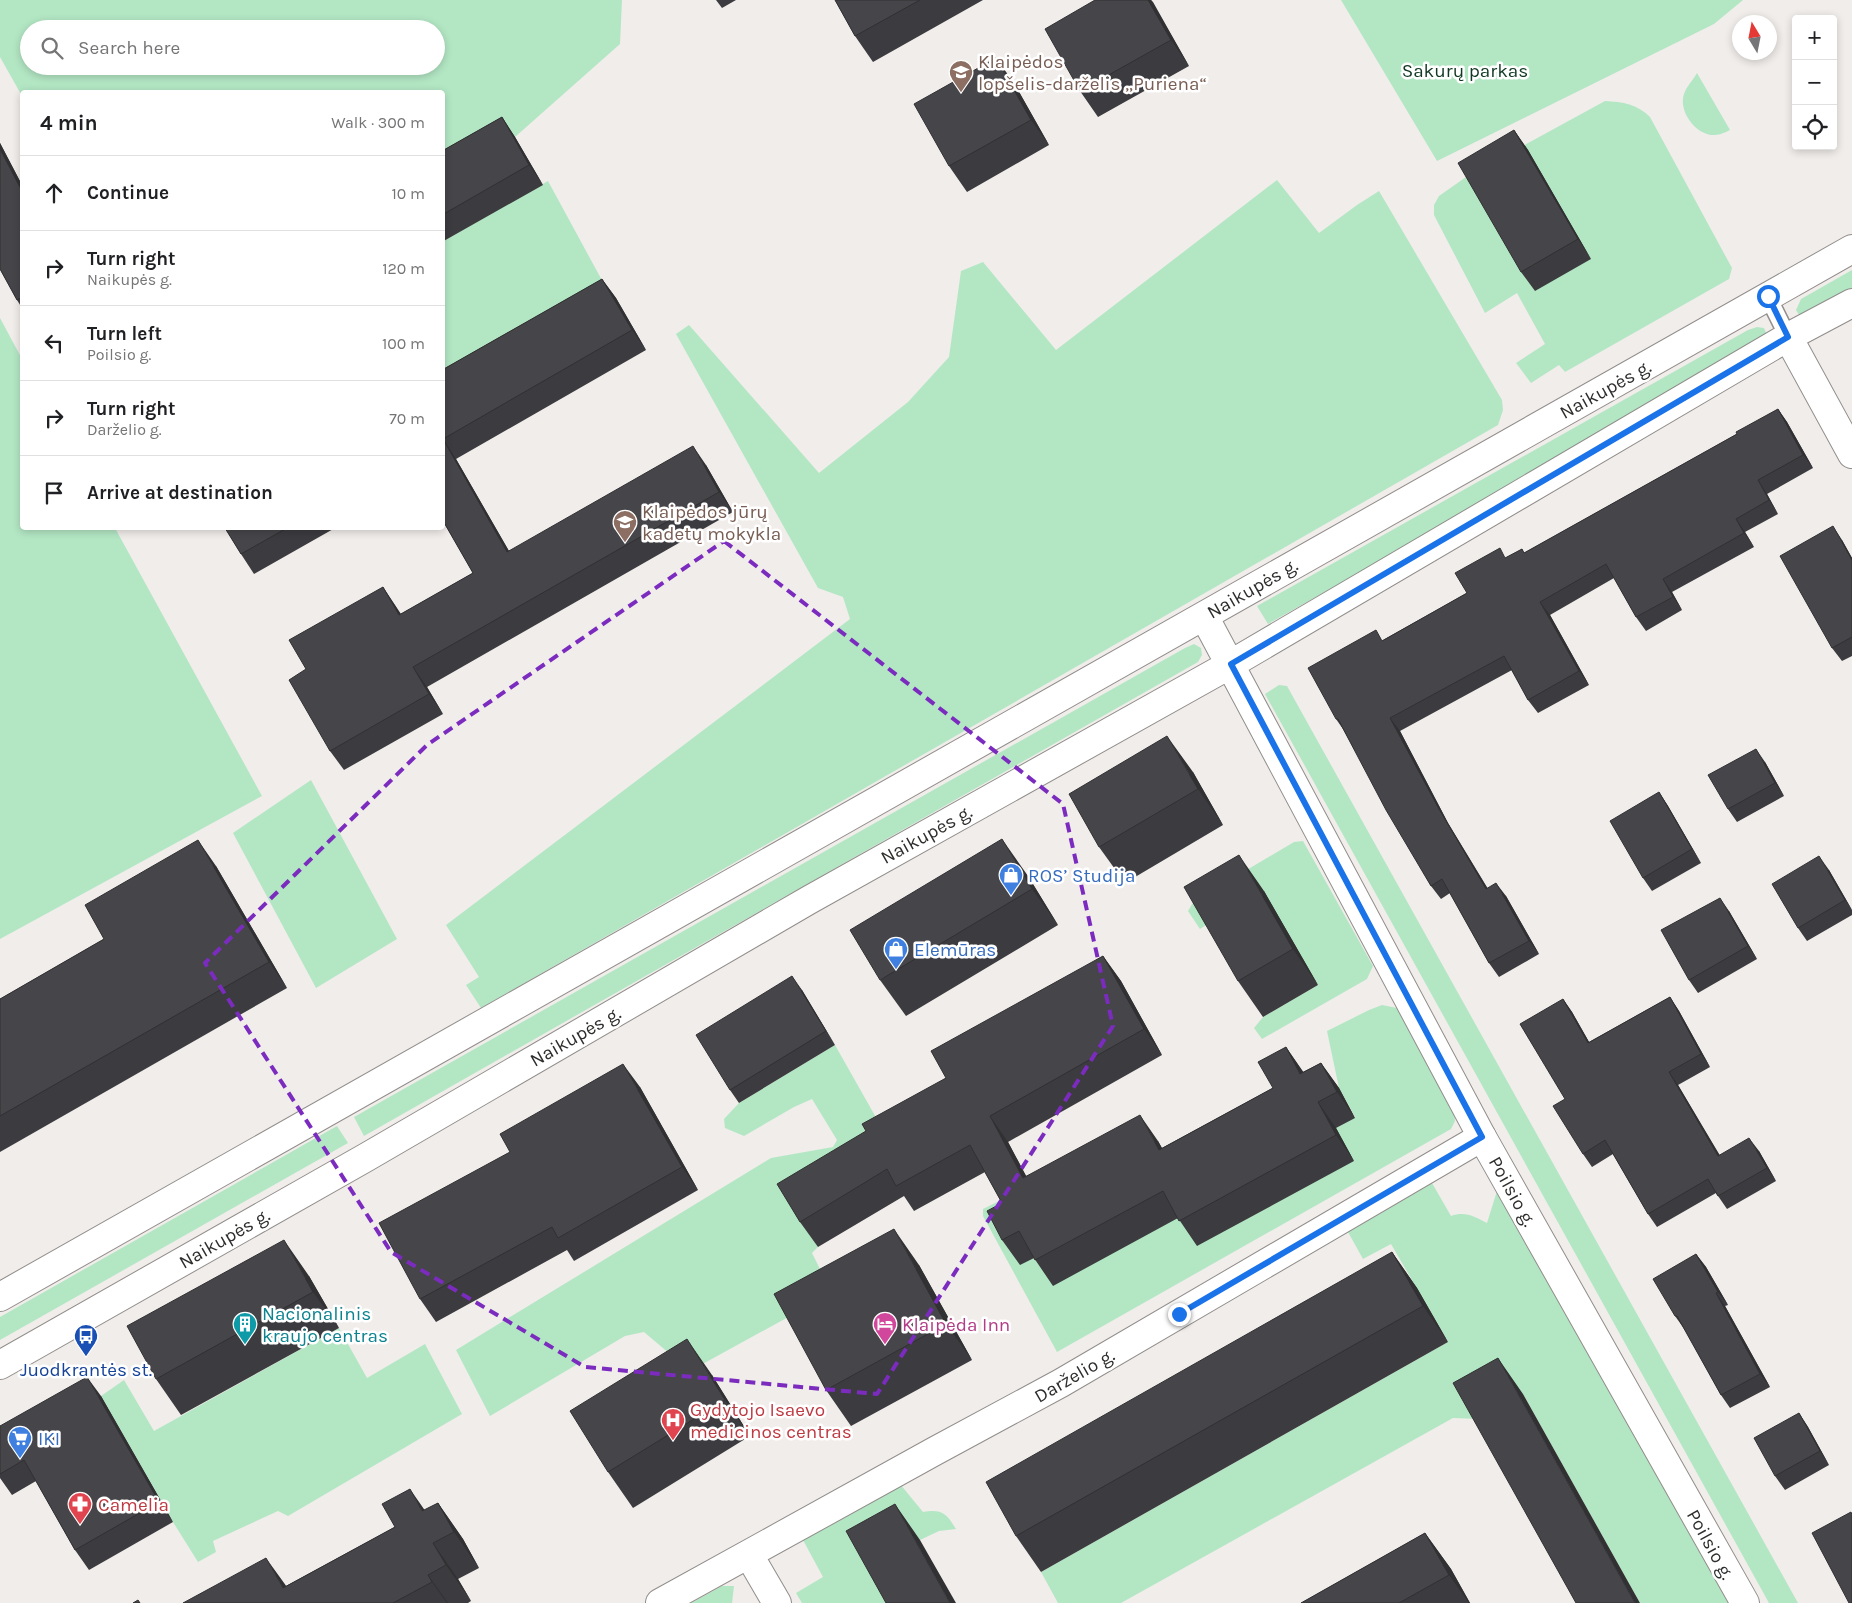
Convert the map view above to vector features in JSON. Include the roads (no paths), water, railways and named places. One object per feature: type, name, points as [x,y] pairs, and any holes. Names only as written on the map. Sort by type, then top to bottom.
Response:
[{"type":"street","name":"Naikupės g.","points":[[0,1297],[1852,250]]},
{"type":"street","name":"Naikupės g.","points":[[0,1365],[365,1158],[809,900],[1231,664],[1788,337],[1852,302]]},
{"type":"street","points":[[1788,337],[1852,454]]},
{"type":"street","name":"Poilsio g.","points":[[1204,616],[1482,1137],[1745,1603]]},
{"type":"street","name":"Darželio g.","points":[[660,1603],[1061,1383],[1482,1137]]},
{"type":"street","points":[[749,1555],[776,1603]]},
{"type":"lane","points":[[1768,296],[1788,337]]},
{"type":"place","name":"Klaipėdos lopšelis-darželis „Puriena“","points":[[961,93]]},
{"type":"place","name":"Klaipėdos jūrų kadetų mokykla","points":[[625,543]]},
{"type":"place","name":"ROS’ Studija","points":[[1011,896]]},
{"type":"place","name":"Elemūras","points":[[896,970]]},
{"type":"place","name":"Nacionalinis kraujo centras","points":[[245,1345]]},
{"type":"place","name":"Klaipėda Inn","points":[[885,1345]]},
{"type":"place","name":"Juodkrantės st.","points":[[86,1357]]},
{"type":"place","name":"Gydytojo Isaevo medicinos centras","points":[[673,1441]]},
{"type":"place","name":"IKI","points":[[20,1459]]},
{"type":"place","name":"Camelia","points":[[80,1525]]},
{"type":"park label","name":"Sakurų parkas","points":[[1465,70]]}]
